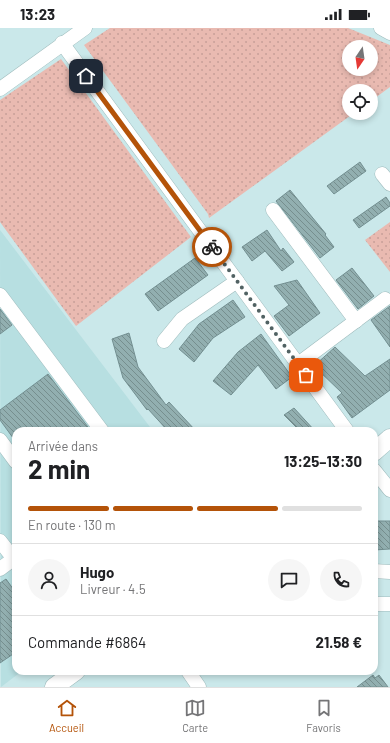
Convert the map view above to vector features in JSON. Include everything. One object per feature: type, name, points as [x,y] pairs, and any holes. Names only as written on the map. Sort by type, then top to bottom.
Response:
[{"type":"main road","points":[[378,448],[390,438]]},
{"type":"main road","points":[[54,687],[70,675]]},
{"type":"street","points":[[0,88],[85,28]]},
{"type":"street","points":[[380,28],[390,33]]},
{"type":"street","points":[[62,43],[344,427]]},
{"type":"street","points":[[273,210],[356,321]]},
{"type":"street","points":[[164,341],[182,319],[238,281]]},
{"type":"street","points":[[0,295],[99,427]]},
{"type":"street","points":[[298,364],[385,299]]},
{"type":"street","points":[[0,440],[12,456]]},
{"type":"street","points":[[378,475],[390,490]]},
{"type":"street","points":[[0,540],[12,554]]},
{"type":"street","points":[[0,569],[12,560]]},
{"type":"street","points":[[378,572],[390,572]]},
{"type":"street","points":[[378,604],[390,604]]},
{"type":"street","points":[[191,675],[199,687]]},
{"type":"shaded area","points":[[110,28],[348,28],[378,40],[342,40],[342,76],[378,76],[378,40],[390,45],[390,87],[378,96],[378,84],[342,84],[342,120],[344,120],[209,218],[208,214],[84,45]]},
{"type":"shaded area","points":[[61,59],[191,237],[76,326],[0,222],[0,100]]},
{"type":"shaded area","points":[[390,222],[390,272],[365,240]]},
{"type":"shaded area","points":[[0,230],[150,427],[12,427],[12,675],[17,675],[1,687]]},
{"type":"building","points":[[360,162],[366,171],[334,194],[327,186]]},
{"type":"building","points":[[290,190],[326,234],[325,235],[334,247],[320,258],[276,201]]},
{"type":"building","points":[[386,197],[390,203],[390,206],[359,228],[353,220]]},
{"type":"building","points":[[267,230],[281,251],[283,248],[294,262],[282,271],[265,251],[252,261],[242,247]]},
{"type":"building","points":[[195,258],[208,275],[158,311],[145,294]]},
{"type":"building","points":[[352,268],[374,296],[358,309],[336,280]]},
{"type":"building","points":[[297,280],[320,313],[289,336],[274,316],[289,305],[274,286]]},
{"type":"building","points":[[233,300],[245,317],[213,338],[194,362],[179,349],[199,324]]},
{"type":"building","points":[[390,306],[390,347],[371,320]]},
{"type":"building","points":[[0,309],[12,325],[0,334]]},
{"type":"building","points":[[129,333],[138,367],[166,405],[169,402],[192,427],[164,427],[148,409],[147,410],[123,378],[112,339]]},
{"type":"building","points":[[261,334],[292,377],[276,389],[258,365],[231,395],[213,381],[238,352]]},
{"type":"building","points":[[335,347],[365,376],[390,359],[390,390],[352,418],[337,397],[342,393],[314,366]]},
{"type":"building","points":[[48,374],[88,427],[12,427],[12,436],[0,420],[0,410]]},
{"type":"building","points":[[294,408],[311,427],[296,427],[284,415]]},
{"type":"building","points":[[378,521],[390,521],[390,549],[378,550]]},
{"type":"building","points":[[6,579],[12,587],[12,655],[0,663],[0,583]]},
{"type":"building","points":[[373,675],[375,678],[379,675],[388,687],[357,687]]},
{"type":"way so far","points":[[212,247],[306,375]]},
{"type":"route","points":[[86,76],[212,247]]}]
